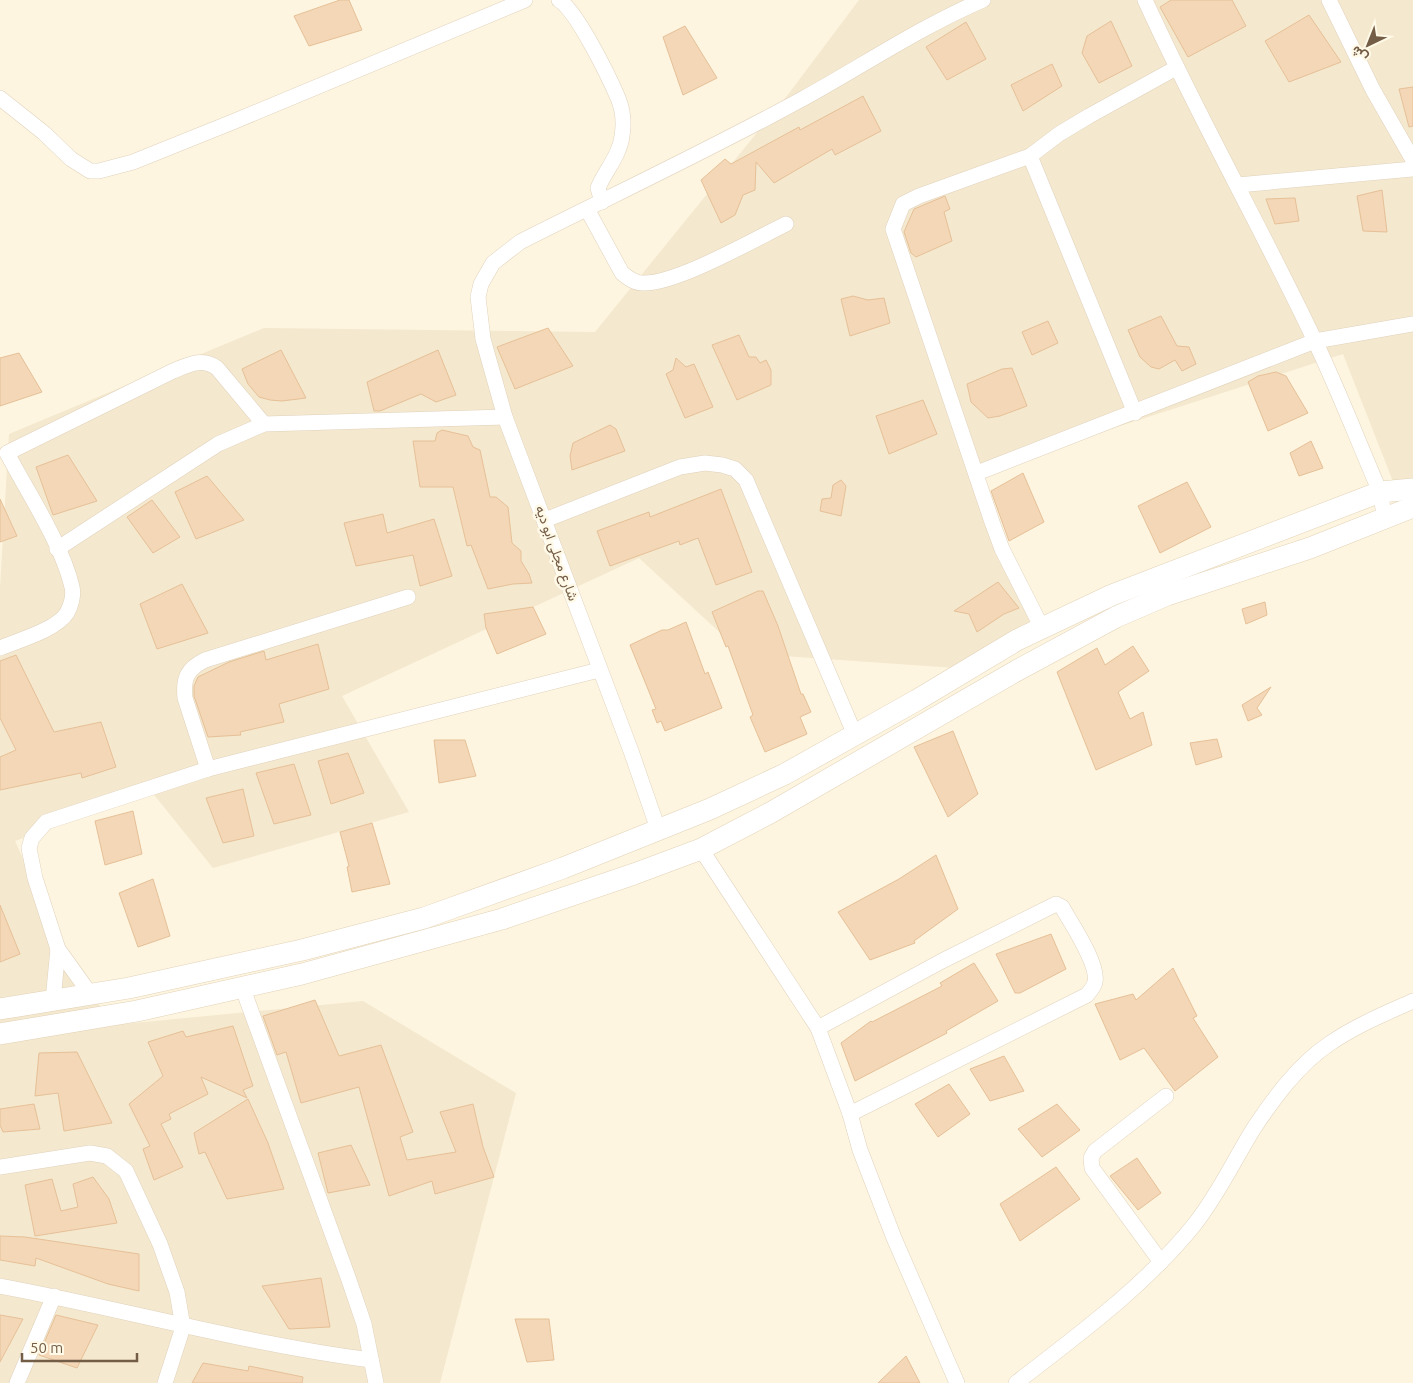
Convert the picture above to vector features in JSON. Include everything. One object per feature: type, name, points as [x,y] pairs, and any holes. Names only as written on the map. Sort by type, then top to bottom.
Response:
[{"type":"main road","points":[[0,1009],[91,994],[293,952],[424,918],[481,898],[710,809],[785,774],[1017,640],[1043,630],[1112,595],[1380,492],[1413,489]]},
{"type":"main road","points":[[0,1034],[93,1020],[243,989],[375,955],[511,916],[702,849],[770,813],[1016,670],[1116,617],[1167,595],[1310,548],[1413,507]]},
{"type":"main road","points":[[368,933],[375,955]]},
{"type":"street","points":[[0,98],[44,133],[71,159],[90,171],[99,170],[132,162],[235,121],[525,0]]},
{"type":"street","points":[[559,0],[574,15],[618,99],[623,118],[622,138],[611,166],[598,188],[602,202]]},
{"type":"street","name":"شارع مجلى ابو ديه","points":[[658,829],[631,751],[505,417],[482,339],[478,297],[487,273],[503,254],[520,242],[714,146],[947,16],[983,0]]},
{"type":"street","points":[[1145,0],[1176,68],[1238,185],[1315,341],[1380,492],[1385,519]]},
{"type":"street","points":[[1329,0],[1373,90],[1413,160]]},
{"type":"street","points":[[1043,630],[1002,550],[893,230],[903,204],[919,196],[1030,156],[1074,125],[1176,68]]},
{"type":"street","points":[[1030,156],[1135,413]]},
{"type":"street","points":[[1238,185],[1413,168]]},
{"type":"street","points":[[586,209],[622,273],[640,283],[667,278],[709,262],[786,224]]},
{"type":"street","points":[[977,473],[1135,413],[1315,341],[1413,324]]},
{"type":"street","points":[[0,648],[57,623],[67,613],[72,599],[72,588],[57,548],[4,454],[173,371],[199,362],[210,363],[217,368],[264,424]]},
{"type":"street","points":[[57,548],[218,444],[264,424],[505,417]]},
{"type":"street","points":[[545,520],[680,467],[705,463],[734,469],[746,480],[855,735]]},
{"type":"street","points":[[208,769],[184,698],[184,686],[190,669],[205,660],[408,597]]},
{"type":"street","points":[[91,994],[58,949],[35,878],[29,848],[32,838],[46,822],[208,769],[599,670]]},
{"type":"street","points":[[702,849],[818,1028],[850,1114],[860,1150],[894,1238],[957,1383]]},
{"type":"street","points":[[818,1028],[942,961],[1056,904],[1062,907],[1079,936],[1096,974],[1095,983],[1087,995],[850,1114]]},
{"type":"street","points":[[53,1000],[58,949]]},
{"type":"street","points":[[243,989],[364,1324],[376,1383]]},
{"type":"street","points":[[1016,1383],[1106,1313],[1161,1262],[1195,1224],[1255,1127],[1287,1082],[1328,1045],[1364,1023],[1413,1001]]},
{"type":"street","points":[[1161,1262],[1092,1168],[1091,1158],[1095,1151],[1166,1096]]},
{"type":"street","points":[[0,1168],[90,1153],[107,1156],[126,1171],[160,1244],[177,1292],[183,1327],[165,1383]]},
{"type":"street","points":[[0,1286],[54,1296],[183,1327],[327,1354],[371,1360]]},
{"type":"street","points":[[17,1383],[54,1296]]},
{"type":"shaded area","points":[[859,0],[1413,0],[1413,488],[1396,489],[1343,354],[974,473],[1040,630],[984,670],[742,653],[639,558],[342,696],[409,812],[213,868],[151,791],[15,841],[70,963],[113,1025],[363,1001],[516,1093],[440,1383],[0,1383],[0,588],[9,434],[264,328],[595,332],[790,92]]},
{"type":"building","points":[[340,0],[349,0],[362,30],[309,46],[294,16]]},
{"type":"building","points":[[1171,0],[1232,0],[1246,26],[1188,57],[1160,7]]},
{"type":"building","points":[[1309,15],[1341,62],[1289,82],[1265,41]]},
{"type":"building","points":[[1111,21],[1132,66],[1099,83],[1082,53],[1087,36]]},
{"type":"building","points":[[966,22],[986,59],[947,80],[926,47]]},
{"type":"building","points":[[685,26],[717,78],[683,95],[663,37]]},
{"type":"building","points":[[1052,64],[1062,86],[1023,111],[1011,85]]},
{"type":"building","points":[[1413,87],[1413,126],[1409,127],[1399,89]]},
{"type":"building","points":[[863,96],[881,131],[835,155],[832,149],[774,183],[756,162],[755,190],[743,195],[735,215],[721,223],[701,180],[725,159],[731,164],[799,127],[800,130]]},
{"type":"building","points":[[1382,190],[1387,232],[1363,231],[1357,196]]},
{"type":"building","points":[[945,196],[950,209],[944,212],[952,241],[916,257],[911,253],[904,232],[914,209]]},
{"type":"building","points":[[1295,198],[1299,221],[1275,224],[1266,199]]},
{"type":"building","points":[[853,296],[868,300],[884,298],[890,323],[850,336],[841,299]]},
{"type":"building","points":[[1161,316],[1177,346],[1189,347],[1196,364],[1182,371],[1175,360],[1159,369],[1151,367],[1140,357],[1128,330]]},
{"type":"building","points":[[1048,321],[1058,343],[1032,355],[1022,332]]},
{"type":"building","points":[[548,328],[573,366],[515,389],[497,347]]},
{"type":"building","points":[[739,335],[749,357],[756,357],[760,363],[766,360],[771,370],[771,385],[737,400],[712,345]]},
{"type":"building","points":[[281,350],[306,398],[282,401],[270,400],[259,397],[248,384],[242,369]]},
{"type":"building","points":[[438,350],[456,395],[436,402],[421,394],[380,411],[374,411],[367,382]]},
{"type":"building","points":[[19,353],[42,392],[0,406],[0,358]]},
{"type":"building","points":[[676,358],[686,367],[694,364],[713,407],[685,418],[666,374],[673,370]]},
{"type":"building","points":[[1012,368],[1027,406],[1000,416],[988,418],[971,402],[967,384],[1002,369]]},
{"type":"building","points":[[1276,372],[1286,376],[1308,413],[1268,431],[1248,382],[1258,376]]},
{"type":"building","points":[[923,400],[937,434],[889,454],[876,416]]},
{"type":"building","points":[[610,425],[616,429],[625,451],[572,470],[570,456],[573,443]]},
{"type":"building","points":[[442,430],[468,436],[473,447],[480,450],[490,497],[496,497],[508,507],[512,543],[521,551],[521,561],[532,583],[513,584],[488,589],[471,545],[467,546],[453,487],[420,487],[413,441],[435,441],[437,433]]},
{"type":"building","points":[[1311,441],[1323,468],[1299,476],[1290,453]]},
{"type":"building","points":[[68,455],[97,501],[53,515],[36,467]]},
{"type":"building","points":[[1023,473],[1044,522],[1009,541],[991,491]]},
{"type":"building","points":[[207,476],[244,520],[196,539],[175,492]]},
{"type":"building","points":[[841,480],[846,486],[841,516],[820,511],[822,499],[831,498],[833,485]]},
{"type":"building","points":[[1187,482],[1211,527],[1160,553],[1138,506]]},
{"type":"building","points":[[721,489],[752,572],[716,585],[698,538],[680,545],[679,541],[610,566],[597,531],[649,512],[650,517]]},
{"type":"building","points":[[0,499],[17,536],[0,542]]},
{"type":"building","points":[[152,500],[180,537],[153,553],[127,517]]},
{"type":"building","points":[[383,514],[387,533],[434,519],[452,576],[420,586],[413,555],[356,566],[344,523]]},
{"type":"building","points":[[998,582],[1019,608],[1004,614],[977,632],[969,614],[954,611]]},
{"type":"building","points":[[182,584],[208,633],[157,649],[140,604]]},
{"type":"building","points":[[758,591],[763,591],[778,626],[801,694],[803,694],[811,712],[800,717],[807,734],[765,752],[750,717],[753,715],[728,646],[726,647],[712,612]]},
{"type":"building","points":[[1265,602],[1267,615],[1246,624],[1242,609]]},
{"type":"building","points":[[533,607],[546,634],[497,654],[486,628],[484,614]]},
{"type":"building","points":[[686,622],[705,674],[708,672],[722,708],[665,731],[661,721],[657,723],[652,710],[656,709],[630,645],[662,630],[668,630]]},
{"type":"building","points":[[318,644],[329,689],[279,704],[284,722],[240,732],[241,735],[208,737],[194,696],[194,686],[198,677],[229,662],[264,651],[266,660]]},
{"type":"building","points":[[1133,646],[1149,671],[1118,692],[1130,719],[1143,712],[1152,745],[1096,770],[1057,672],[1097,648],[1105,665]]},
{"type":"building","points":[[16,655],[54,732],[101,722],[116,767],[82,778],[81,773],[0,790],[0,757],[16,750],[0,718],[0,661]]},
{"type":"building","points":[[1271,687],[1257,708],[1262,715],[1248,721],[1242,705]]},
{"type":"building","points":[[953,731],[978,794],[948,817],[914,747]]},
{"type":"building","points":[[1217,739],[1222,757],[1196,765],[1190,743]]},
{"type":"building","points":[[434,740],[465,740],[476,776],[439,783]]},
{"type":"building","points":[[348,753],[364,793],[331,804],[318,761]]},
{"type":"building","points":[[294,764],[311,815],[274,824],[256,773]]},
{"type":"building","points":[[243,789],[254,836],[223,843],[206,798]]},
{"type":"building","points":[[133,811],[142,854],[105,865],[95,821]]},
{"type":"building","points":[[372,823],[390,884],[352,892],[347,867],[349,866],[340,832]]},
{"type":"building","points":[[936,855],[958,909],[914,941],[915,943],[870,960],[838,912],[899,879]]},
{"type":"building","points":[[153,879],[170,936],[138,947],[119,893]]},
{"type":"building","points":[[0,905],[20,954],[0,962]]},
{"type":"building","points":[[1051,934],[1066,969],[1020,993],[1015,993],[996,954]]},
{"type":"building","points":[[974,963],[998,1001],[946,1031],[947,1033],[855,1081],[841,1043],[871,1021],[942,986],[940,983]]},
{"type":"building","points":[[1173,968],[1197,1016],[1193,1018],[1218,1057],[1175,1091],[1144,1048],[1120,1060],[1095,1004],[1133,994],[1136,1000]]},
{"type":"building","points":[[315,1000],[339,1056],[381,1045],[413,1132],[400,1137],[407,1160],[456,1152],[440,1112],[473,1104],[483,1147],[494,1177],[435,1194],[432,1181],[389,1196],[359,1087],[301,1103],[286,1052],[277,1055],[263,1016]]},
{"type":"building","points":[[233,1026],[253,1086],[243,1090],[247,1098],[201,1077],[208,1094],[169,1114],[171,1119],[161,1124],[183,1167],[154,1180],[143,1149],[150,1146],[129,1104],[163,1076],[148,1042],[183,1031],[186,1037]]},
{"type":"building","points":[[77,1052],[112,1123],[64,1131],[58,1093],[35,1096],[39,1053]]},
{"type":"building","points":[[1004,1056],[1024,1091],[990,1101],[970,1069]]},
{"type":"building","points":[[949,1084],[970,1114],[938,1137],[915,1104]]},
{"type":"building","points":[[248,1099],[268,1143],[284,1189],[227,1199],[205,1152],[199,1154],[194,1133]]},
{"type":"building","points":[[34,1104],[40,1129],[3,1132],[0,1125],[0,1109]]},
{"type":"building","points":[[1057,1104],[1080,1130],[1042,1157],[1018,1129]]},
{"type":"building","points":[[351,1145],[370,1185],[328,1193],[318,1153]]},
{"type":"building","points":[[1137,1158],[1161,1193],[1138,1210],[1110,1176]]},
{"type":"building","points":[[1056,1167],[1080,1199],[1020,1241],[1000,1204]]},
{"type":"building","points":[[93,1177],[109,1199],[117,1223],[35,1236],[25,1185],[52,1179],[61,1211],[78,1207],[73,1184]]},
{"type":"building","points":[[0,1236],[25,1237],[139,1254],[139,1291],[108,1284],[36,1258],[35,1266],[0,1260]]},
{"type":"building","points":[[321,1278],[330,1327],[289,1329],[262,1286]]},
{"type":"building","points":[[0,1315],[23,1319],[0,1362]]},
{"type":"building","points":[[56,1315],[98,1325],[77,1368],[39,1355]]},
{"type":"building","points":[[515,1319],[549,1319],[554,1360],[527,1362]]},
{"type":"building","points":[[906,1356],[920,1383],[878,1383]]},
{"type":"building","points":[[203,1363],[248,1371],[249,1366],[303,1377],[302,1383],[192,1383]]}]
